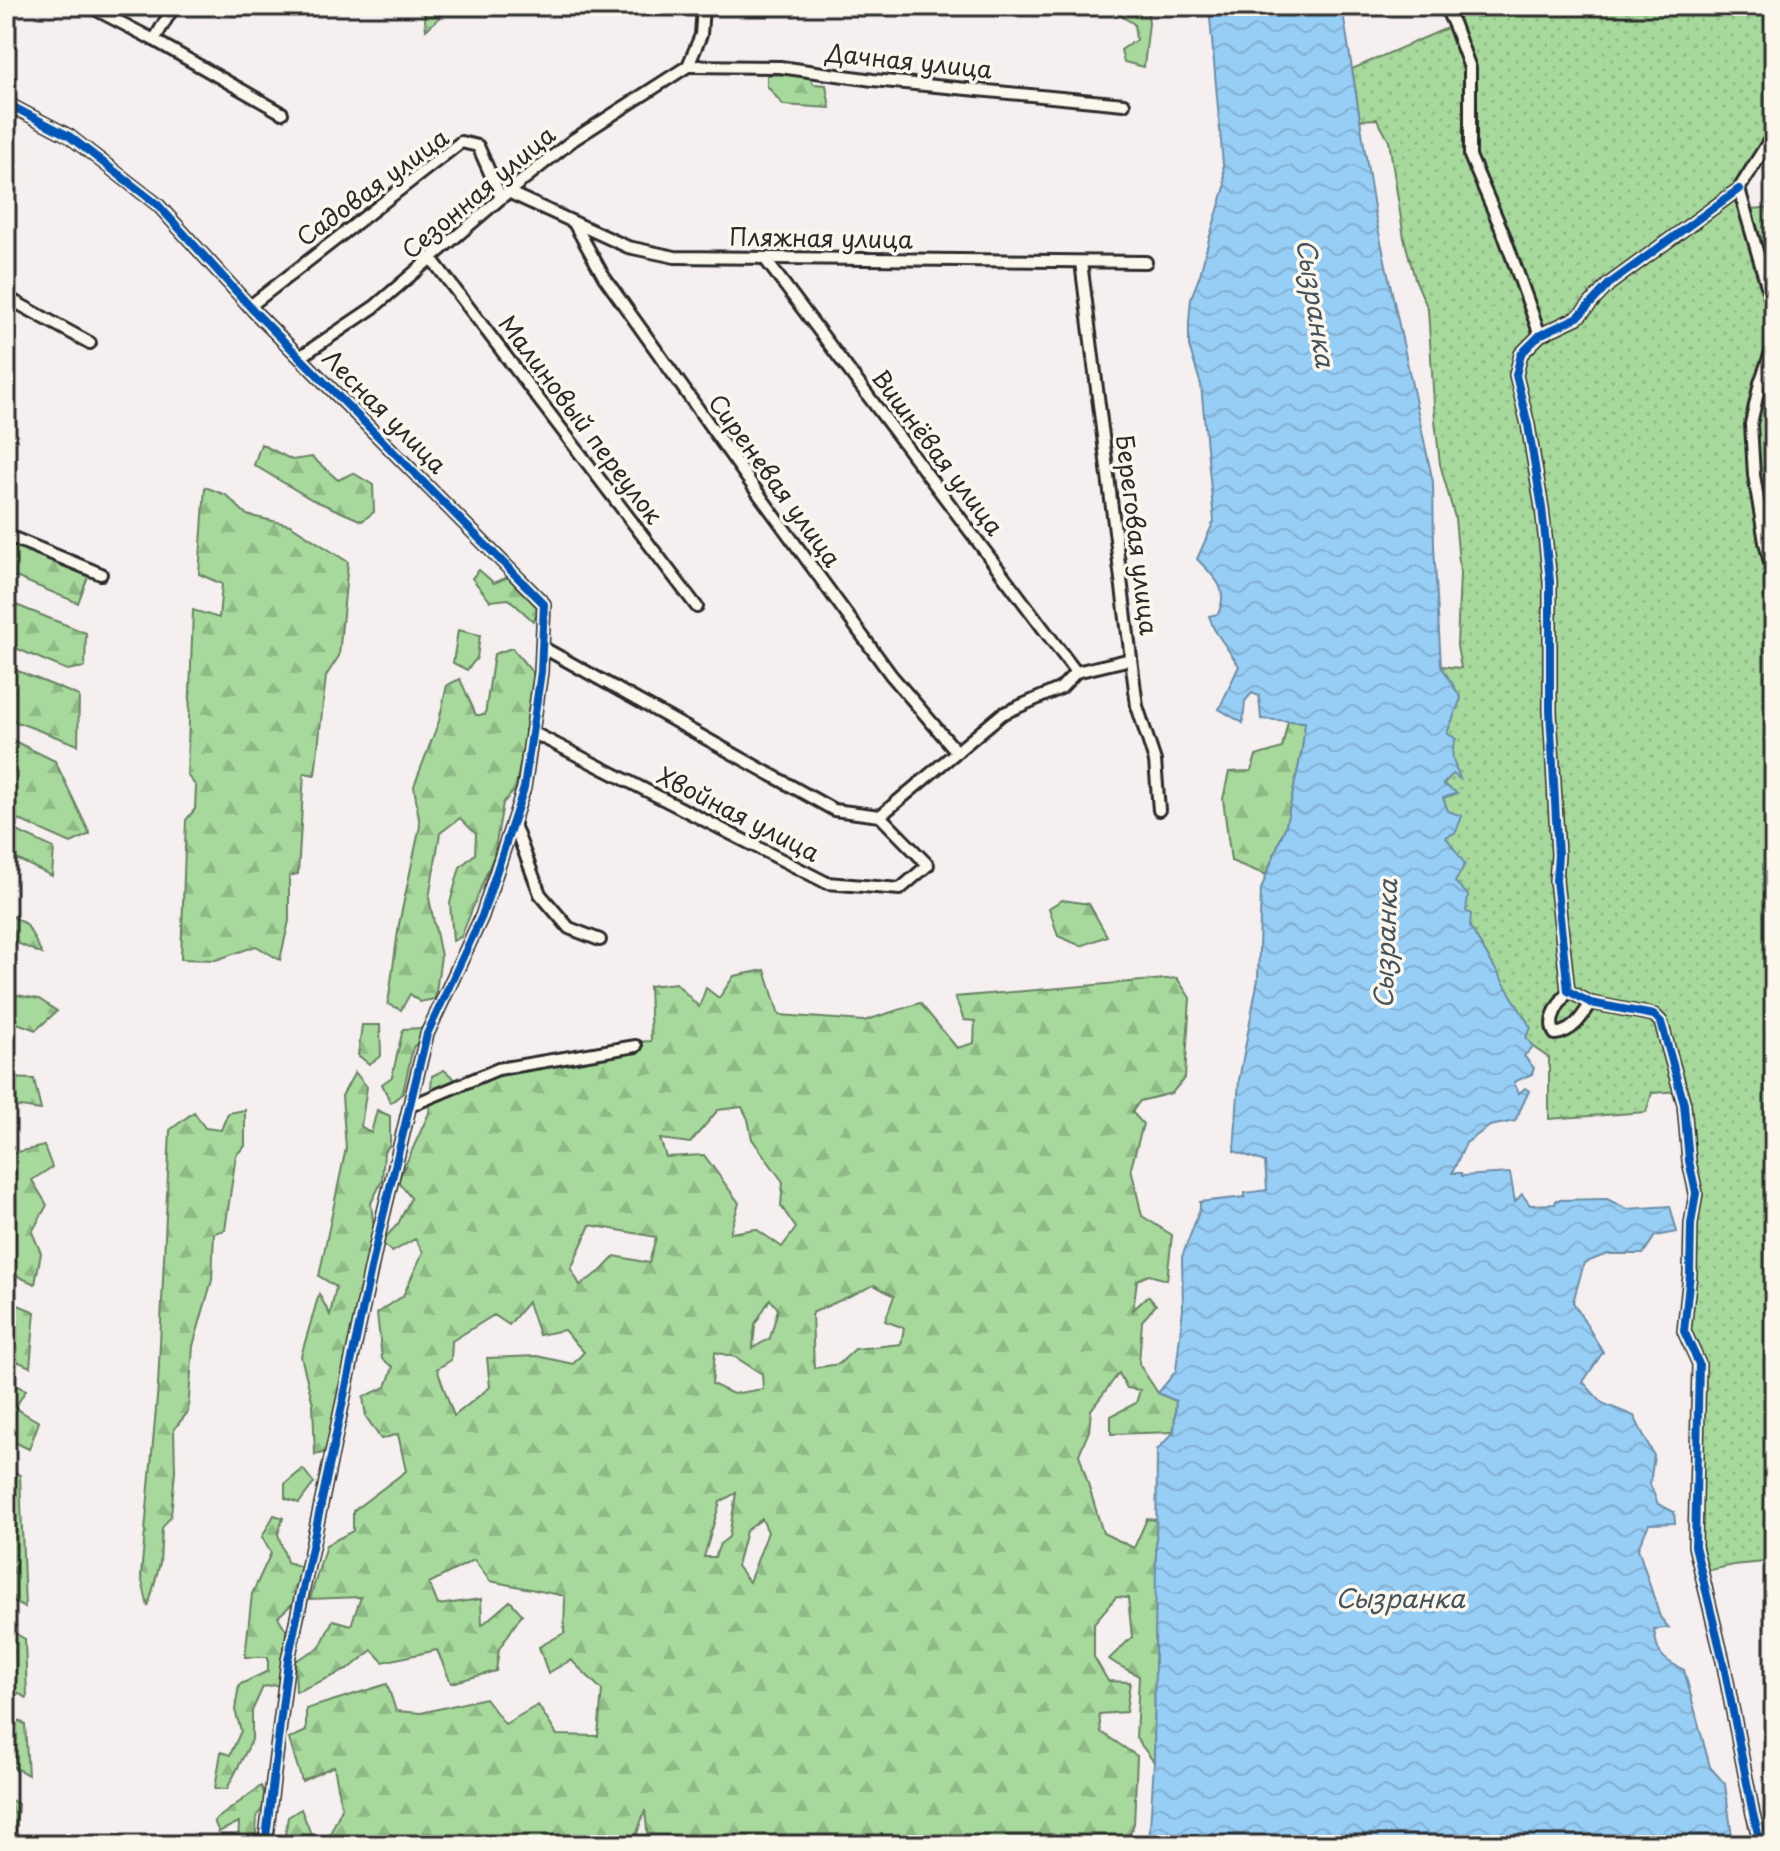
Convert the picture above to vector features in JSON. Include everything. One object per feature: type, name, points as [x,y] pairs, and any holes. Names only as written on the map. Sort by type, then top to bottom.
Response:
[{"type":"street","points":[[89,6],[282,113]]},
{"type":"street","points":[[154,40],[174,6]]},
{"type":"street","points":[[688,66],[701,35],[703,6]]},
{"type":"street","points":[[1445,6],[1470,68],[1470,156],[1504,235],[1540,335]]},
{"type":"street","name":"Дачная улица","points":[[688,66],[780,67],[873,80],[1124,104]]},
{"type":"street","name":"Сезонная улица","points":[[300,357],[374,307],[573,140],[688,66]]},
{"type":"street","name":"Лесная улица","points":[[6,103],[69,136],[158,205],[250,306],[544,604],[541,672],[524,788],[482,916],[427,1034],[377,1241],[288,1660],[265,1845]]},
{"type":"street","points":[[1591,1003],[1573,1027],[1555,1034],[1551,1028],[1552,1018],[1568,991],[1556,880],[1558,855],[1550,711],[1550,581],[1540,494],[1516,375],[1521,354],[1540,335],[1578,317],[1609,284],[1739,189],[1774,133]]},
{"type":"street","name":"Садовая улица","points":[[250,306],[461,142],[478,146],[504,195]]},
{"type":"street","points":[[1739,189],[1774,310]]},
{"type":"street","name":"Пляжная улица","points":[[504,195],[628,247],[675,257],[1146,262]]},
{"type":"street","name":"Сиреневая улица","points":[[574,223],[604,277],[755,489],[891,675],[957,752]]},
{"type":"street","name":"Малиновый переулок","points":[[431,258],[697,607]]},
{"type":"street","name":"Вишнёвая улица","points":[[765,259],[1076,672]]},
{"type":"street","name":"Береговая улица","points":[[1081,262],[1137,706],[1155,761],[1159,810]]},
{"type":"street","points":[[6,297],[90,343]]},
{"type":"street","points":[[1774,344],[1760,383],[1751,424],[1754,475],[1774,579]]},
{"type":"street","points":[[6,535],[101,574]]},
{"type":"street","points":[[542,647],[834,810],[880,816],[1002,714],[1061,688],[1076,672],[1131,659]]},
{"type":"street","name":"Хвойная улица","points":[[532,732],[827,883],[900,889],[928,865],[880,816]]},
{"type":"street","points":[[513,822],[540,894],[569,928],[600,940]]},
{"type":"street","points":[[1568,991],[1591,1003],[1654,1015],[1661,1022],[1684,1104],[1689,1161],[1696,1193],[1684,1331],[1699,1364],[1695,1546],[1723,1661],[1761,1845]]},
{"type":"street","points":[[410,1106],[498,1069],[636,1046]]},
{"type":"green space","points":[[428,6],[452,6],[426,30],[424,9]]},
{"type":"green space","points":[[1122,6],[1147,6],[1149,23],[1144,67],[1124,62],[1121,50],[1136,40],[1134,24],[1123,17]]},
{"type":"green space","points":[[1445,6],[1774,6],[1774,133],[1739,189],[1760,264],[1774,264],[1774,1561],[1701,1572],[1695,1546],[1699,1364],[1684,1331],[1696,1193],[1681,1091],[1652,1093],[1646,1112],[1549,1119],[1549,1058],[1533,1047],[1526,1037],[1530,1028],[1470,927],[1455,882],[1446,837],[1448,811],[1443,798],[1456,793],[1443,784],[1453,773],[1459,777],[1452,757],[1453,744],[1447,733],[1461,698],[1441,666],[1461,668],[1457,646],[1460,574],[1455,518],[1440,464],[1428,309],[1415,279],[1404,238],[1389,141],[1377,119],[1360,120],[1352,69],[1454,25]]},
{"type":"green space","points":[[806,74],[814,84],[826,85],[830,108],[783,105],[767,86],[767,75]]},
{"type":"green space","points":[[1774,207],[1774,264],[1768,264],[1752,209]]},
{"type":"green space","points":[[261,444],[292,460],[312,457],[338,480],[353,473],[373,485],[374,512],[362,521],[311,499],[254,465]]},
{"type":"green space","points":[[205,487],[226,495],[247,515],[290,525],[348,562],[339,656],[326,676],[315,775],[304,773],[298,874],[289,876],[289,921],[280,960],[256,946],[216,960],[181,959],[186,820],[195,809],[196,786],[187,775],[193,610],[219,618],[222,584],[199,574]]},
{"type":"green space","points":[[6,530],[66,554],[90,571],[78,603],[6,573]]},
{"type":"green space","points":[[479,570],[494,583],[508,577],[540,610],[533,621],[509,599],[490,601],[472,578]]},
{"type":"green space","points":[[6,601],[86,633],[85,667],[67,670],[6,644]]},
{"type":"green space","points":[[458,630],[480,635],[477,658],[467,670],[453,663]]},
{"type":"green space","points":[[512,648],[537,678],[515,790],[503,803],[494,855],[461,937],[453,941],[450,903],[460,867],[475,854],[476,834],[460,818],[440,833],[429,898],[441,956],[435,999],[420,1002],[410,994],[401,1010],[388,1004],[399,924],[420,826],[414,786],[439,721],[447,685],[460,679],[476,715],[485,715],[494,654]]},
{"type":"green space","points":[[6,666],[79,696],[78,745],[6,718]]},
{"type":"green space","points":[[1288,721],[1306,722],[1286,825],[1266,875],[1231,861],[1223,799],[1229,772],[1251,771],[1256,756],[1282,748]]},
{"type":"green space","points":[[6,737],[55,761],[90,834],[71,843],[6,814]]},
{"type":"green space","points":[[6,826],[54,848],[52,876],[6,854]]},
{"type":"green space","points":[[1062,900],[1089,904],[1107,936],[1081,946],[1058,936],[1049,908]]},
{"type":"green space","points":[[6,912],[27,925],[42,954],[6,938]]},
{"type":"green space","points":[[765,970],[779,1015],[864,1021],[920,1003],[957,1048],[974,1043],[975,1021],[964,1020],[955,997],[1177,978],[1190,998],[1185,1077],[1172,1093],[1140,1101],[1132,1112],[1143,1124],[1131,1168],[1142,1216],[1172,1235],[1167,1280],[1149,1275],[1137,1280],[1133,1310],[1148,1296],[1156,1305],[1142,1321],[1139,1364],[1158,1393],[1176,1401],[1174,1432],[1111,1434],[1111,1416],[1136,1403],[1140,1390],[1127,1388],[1119,1373],[1091,1410],[1089,1431],[1079,1454],[1103,1533],[1134,1548],[1147,1519],[1157,1520],[1154,1762],[1136,1738],[1139,1676],[1109,1659],[1132,1637],[1128,1598],[1116,1597],[1094,1623],[1094,1657],[1108,1681],[1130,1682],[1126,1712],[1099,1714],[1101,1732],[1137,1756],[1134,1824],[1125,1845],[647,1845],[645,1810],[633,1845],[325,1845],[342,1808],[334,1766],[302,1781],[289,1739],[306,1731],[306,1709],[387,1684],[396,1711],[421,1713],[485,1698],[505,1724],[538,1705],[557,1735],[598,1736],[602,1690],[571,1660],[548,1673],[539,1647],[564,1633],[565,1596],[490,1581],[474,1560],[429,1583],[438,1605],[481,1599],[482,1625],[510,1601],[522,1614],[499,1649],[496,1671],[451,1683],[437,1650],[383,1662],[372,1650],[349,1669],[296,1692],[295,1661],[320,1647],[333,1620],[351,1625],[361,1597],[310,1599],[326,1545],[353,1531],[353,1511],[406,1471],[398,1434],[381,1439],[366,1417],[363,1397],[386,1387],[393,1367],[382,1359],[377,1313],[403,1296],[423,1252],[415,1239],[392,1252],[381,1242],[398,1224],[411,1198],[398,1181],[429,1113],[432,1076],[444,1070],[463,1086],[618,1043],[651,1041],[649,986],[676,983],[699,1007],[706,988],[719,998],[734,976]],"holes":[[[742,1107],[752,1139],[783,1182],[781,1206],[796,1228],[782,1247],[756,1229],[730,1233],[739,1203],[704,1155],[666,1157],[660,1139],[690,1143],[718,1110]],[[590,1225],[656,1237],[649,1263],[615,1256],[601,1271],[580,1285],[571,1269]],[[874,1285],[894,1296],[885,1321],[904,1328],[901,1344],[855,1349],[839,1364],[814,1368],[812,1313]],[[770,1299],[778,1309],[770,1338],[753,1348],[755,1324]],[[528,1302],[539,1335],[564,1330],[584,1352],[573,1364],[537,1356],[487,1358],[490,1387],[454,1416],[437,1369],[451,1360],[452,1341],[494,1315],[509,1325]],[[715,1352],[735,1357],[762,1374],[763,1389],[733,1394],[712,1384]],[[736,1493],[729,1537],[720,1544],[715,1557],[704,1557],[720,1502]],[[762,1519],[768,1532],[749,1582],[737,1566],[746,1531]]]},
{"type":"green space","points":[[6,993],[39,999],[57,1011],[36,1030],[6,1019]]},
{"type":"green space","points":[[362,1025],[380,1025],[381,1056],[369,1064],[358,1055]]},
{"type":"green space","points":[[422,1028],[422,1039],[413,1047],[403,1093],[391,1103],[382,1084],[392,1077],[403,1029]]},
{"type":"green space","points":[[355,1072],[367,1087],[361,1126],[371,1133],[377,1110],[390,1116],[390,1145],[384,1152],[382,1181],[371,1203],[374,1229],[327,1452],[315,1455],[313,1404],[301,1356],[319,1294],[330,1315],[336,1287],[319,1276],[346,1148],[342,1096]]},
{"type":"green space","points":[[6,1078],[34,1079],[41,1110],[6,1105]]},
{"type":"green space","points":[[245,1110],[245,1146],[236,1155],[225,1230],[214,1233],[212,1280],[193,1346],[188,1412],[174,1429],[175,1471],[171,1516],[162,1528],[160,1563],[148,1607],[141,1576],[158,1386],[170,1130],[194,1112],[205,1128],[221,1130],[228,1113]]},
{"type":"green space","points":[[6,1146],[14,1153],[44,1146],[52,1167],[32,1180],[47,1205],[32,1232],[41,1253],[35,1284],[6,1271]]},
{"type":"green space","points":[[6,1300],[35,1312],[30,1367],[6,1356]]},
{"type":"green space","points":[[6,1381],[26,1390],[15,1408],[39,1422],[29,1449],[6,1438]]},
{"type":"green space","points":[[6,1467],[20,1475],[25,1608],[6,1597]]},
{"type":"green space","points":[[303,1469],[314,1483],[299,1503],[285,1498],[285,1484]]},
{"type":"green space","points":[[274,1515],[283,1518],[278,1534],[287,1562],[302,1567],[301,1610],[291,1605],[278,1617],[286,1630],[283,1684],[263,1687],[252,1711],[252,1740],[227,1789],[215,1788],[221,1752],[230,1755],[241,1731],[235,1710],[239,1685],[268,1671],[268,1657],[245,1657],[252,1594],[271,1553],[262,1537]]},
{"type":"green space","points":[[6,1628],[25,1639],[27,1698],[6,1686]]},
{"type":"green space","points":[[6,1714],[25,1724],[28,1775],[6,1763]]},
{"type":"green space","points":[[261,1786],[269,1802],[257,1815],[256,1834],[238,1843],[239,1822],[219,1832],[214,1821]]},
{"type":"green space","points":[[6,1797],[18,1804],[15,1845],[6,1845]]},
{"type":"green space","points":[[301,1809],[311,1834],[298,1845],[270,1845],[285,1835],[288,1817]]},
{"type":"water","name":"Сызранка","points":[[1209,6],[1342,6],[1375,214],[1433,482],[1441,666],[1461,698],[1447,733],[1456,739],[1452,754],[1460,779],[1453,774],[1443,784],[1457,793],[1443,798],[1448,811],[1462,816],[1456,832],[1446,837],[1465,864],[1455,882],[1468,895],[1466,911],[1471,914],[1470,927],[1531,1028],[1526,1037],[1533,1047],[1524,1056],[1534,1068],[1532,1074],[1514,1082],[1518,1094],[1525,1088],[1529,1091],[1515,1121],[1490,1126],[1466,1143],[1452,1173],[1461,1173],[1462,1176],[1510,1173],[1515,1202],[1522,1194],[1530,1205],[1555,1204],[1556,1200],[1607,1199],[1627,1209],[1670,1206],[1677,1232],[1655,1236],[1643,1254],[1607,1254],[1584,1263],[1573,1302],[1603,1352],[1583,1382],[1602,1403],[1634,1416],[1654,1456],[1650,1484],[1658,1504],[1674,1512],[1675,1523],[1649,1524],[1638,1548],[1660,1617],[1669,1628],[1654,1629],[1657,1644],[1665,1659],[1684,1670],[1710,1767],[1725,1784],[1733,1845],[1149,1845],[1154,1762],[1157,1450],[1174,1432],[1176,1401],[1158,1393],[1176,1371],[1183,1308],[1182,1257],[1200,1202],[1245,1197],[1245,1193],[1267,1190],[1265,1162],[1234,1151],[1239,1080],[1258,979],[1261,889],[1286,825],[1305,722],[1261,719],[1259,696],[1252,693],[1245,701],[1243,723],[1219,709],[1239,666],[1214,629],[1209,616],[1218,614],[1221,590],[1214,577],[1197,559],[1214,521],[1201,385],[1189,346],[1189,322],[1191,298],[1225,187]]},
{"type":"cycle path","points":[[6,103],[69,136],[158,205],[253,310],[544,604],[541,672],[524,788],[482,916],[427,1034],[377,1241],[288,1660],[265,1845]]},
{"type":"cycle path","points":[[1739,189],[1609,284],[1578,317],[1540,335],[1521,354],[1516,375],[1542,508],[1550,581],[1550,711],[1558,855],[1556,880],[1568,991],[1591,1003],[1654,1015],[1661,1022],[1684,1104],[1689,1161],[1696,1193],[1684,1331],[1699,1364],[1695,1546],[1723,1661],[1761,1845]]}]
